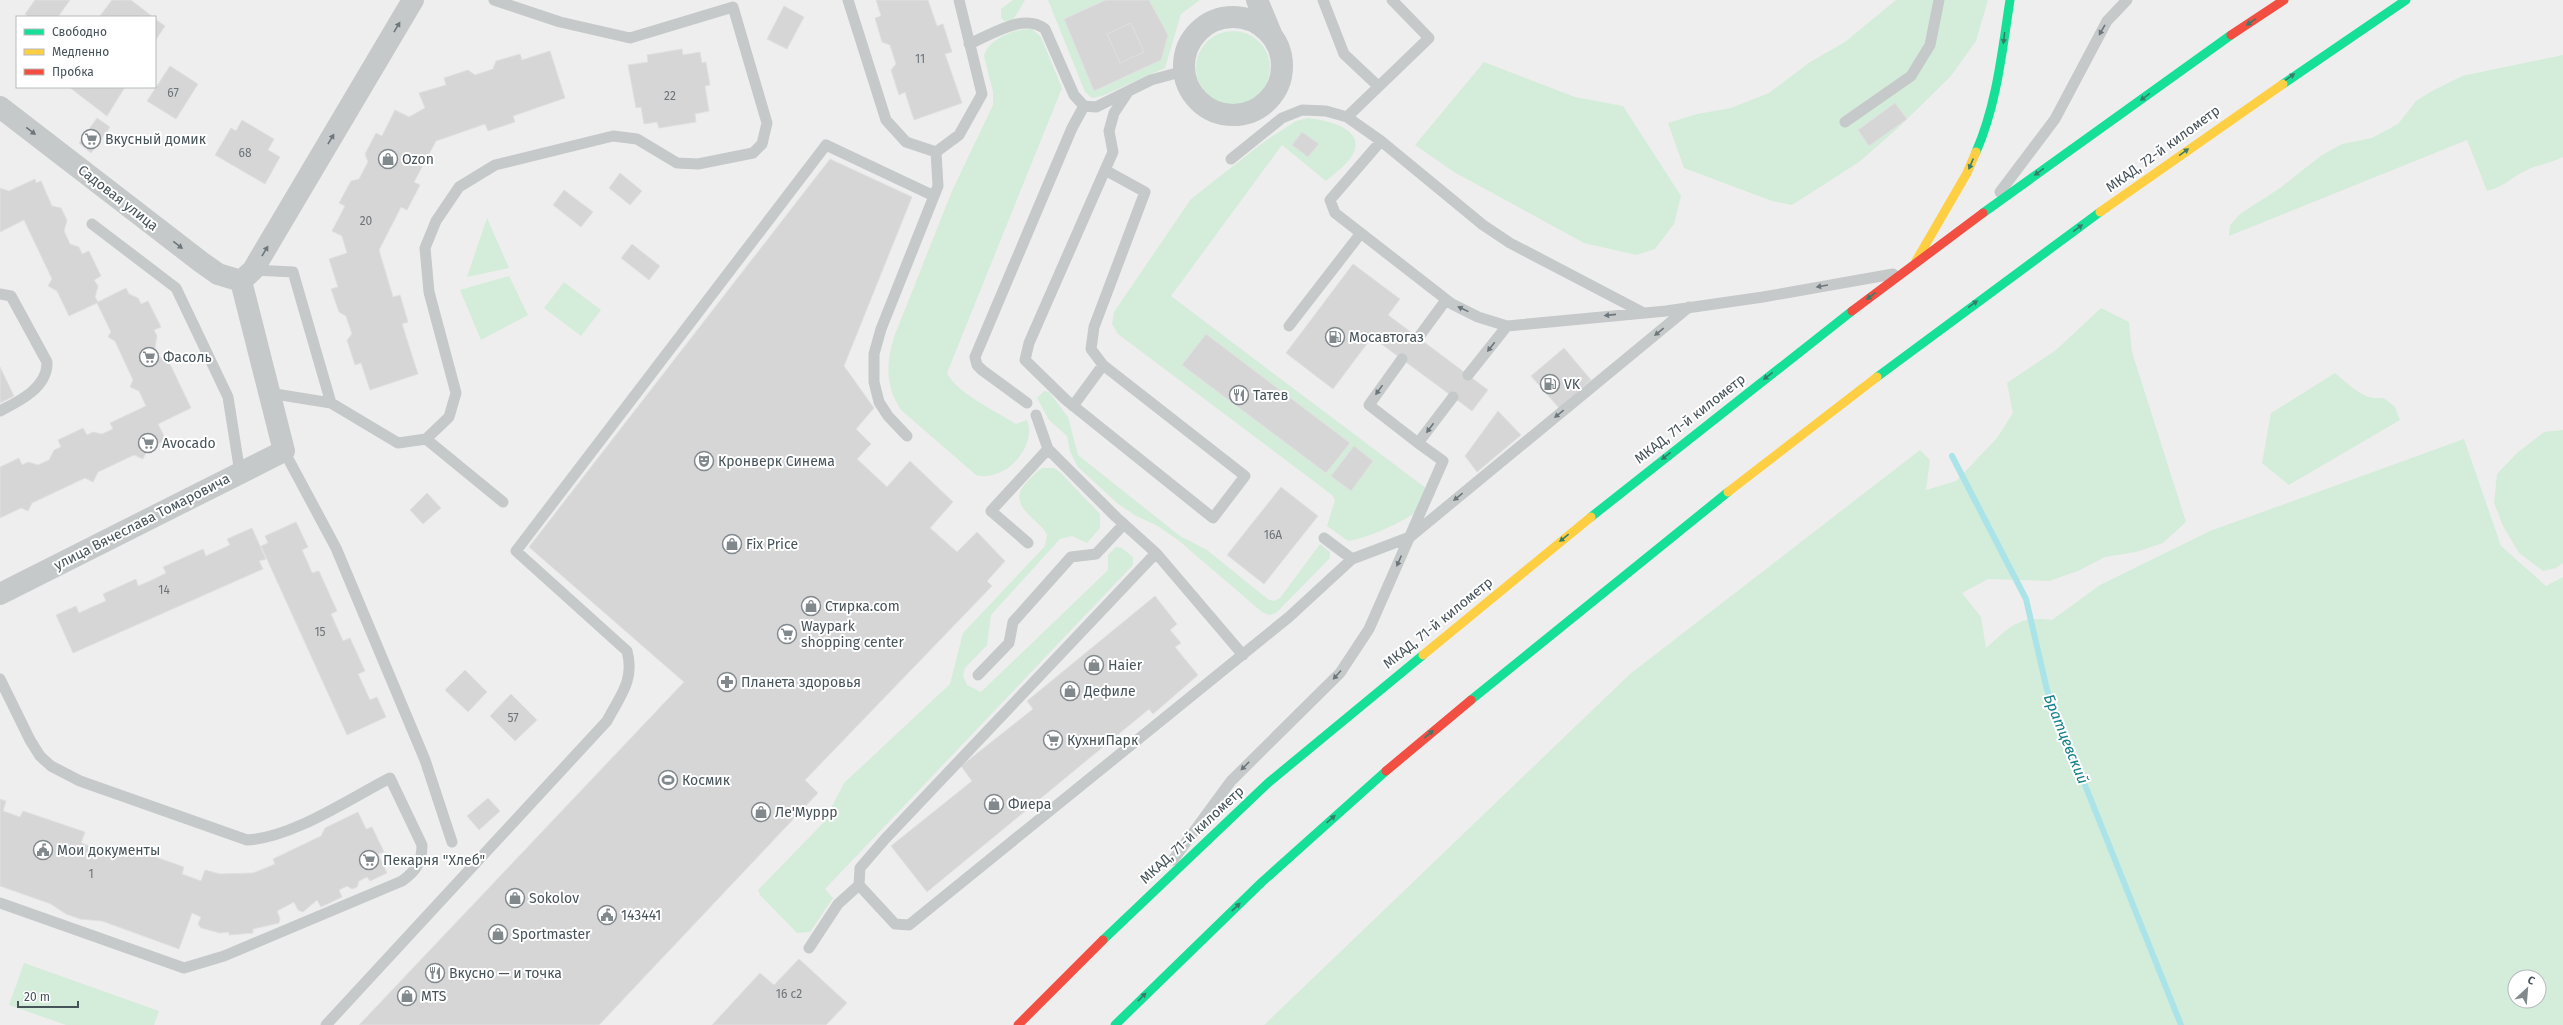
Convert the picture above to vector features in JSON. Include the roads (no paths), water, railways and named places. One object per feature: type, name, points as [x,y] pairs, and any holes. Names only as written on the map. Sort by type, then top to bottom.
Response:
[{"type":"main road","points":[[1916,261],[1968,172],[1986,130],[1999,75],[2010,0]]},
{"type":"main road","points":[[1902,272],[1986,210],[2284,0]]},
{"type":"main road","name":"МКАД, 72-й километр","points":[[1115,1025],[1195,945],[1314,834],[1429,734],[1681,529],[1941,327],[2240,111],[2406,0]]},
{"type":"main road","name":"МКАД, 71-й километр","points":[[1018,1025],[1148,895],[1268,783],[1384,685],[1639,477],[1902,272]]},
{"type":"street","points":[[284,451],[269,392],[247,276],[413,0]]},
{"type":"street","points":[[1238,0],[1223,18],[1203,28],[1190,43],[1185,59],[1184,72],[1195,98],[1209,109],[1224,115],[1245,114],[1263,106],[1276,92],[1282,74],[1281,54],[1257,0]]},
{"type":"street","points":[[1223,18],[1241,18],[1258,24],[1273,38]]},
{"type":"street","name":"Садовая улица","points":[[0,107],[218,274],[247,276]]},
{"type":"street","name":"улица Вячеслава Томаровича","points":[[0,594],[284,451]]},
{"type":"lane","points":[[269,392],[331,402],[398,443],[426,439],[449,417],[456,393],[429,292],[426,248],[436,221],[459,187],[496,166],[613,136],[636,139],[677,163],[698,164],[753,153],[762,144],[767,123],[732,7],[630,38],[560,22],[494,0]]},
{"type":"lane","points":[[848,0],[886,120],[906,142],[936,152]]},
{"type":"lane","points":[[936,152],[959,135],[982,94],[959,0]]},
{"type":"lane","points":[[1323,0],[1344,54],[1378,86]]},
{"type":"lane","points":[[1347,117],[1429,38],[1392,0]]},
{"type":"lane","points":[[1846,122],[1911,76],[1930,45],[1940,0]]},
{"type":"lane","points":[[1986,210],[2055,119],[2107,21],[2127,0]]},
{"type":"lane","points":[[969,44],[1023,21],[1039,24],[1045,29],[1074,95],[1084,106],[1096,107],[1151,80],[1184,72]]},
{"type":"lane","points":[[1105,170],[1145,192],[1094,327],[1091,349],[1103,365],[1245,476],[1213,518],[1073,406],[1025,360],[1032,337],[1105,170],[1113,152],[1109,130],[1114,113],[1128,92]]},
{"type":"lane","points":[[1027,402],[982,370],[977,365],[975,357],[1072,128],[1084,106]]},
{"type":"lane","points":[[1231,159],[1282,118],[1302,110],[1326,111],[1347,117],[1381,141],[1483,225],[1510,243],[1642,312]]},
{"type":"lane","points":[[1381,141],[1330,200],[1336,213],[1446,300],[1478,317],[1507,326],[1763,298],[1902,272]]},
{"type":"lane","points":[[326,1025],[607,721],[628,682],[631,665],[627,651],[516,551],[826,145],[934,196]]},
{"type":"lane","points":[[907,436],[888,416],[879,402],[874,382],[874,354],[881,329],[938,186],[936,152]]},
{"type":"lane","points":[[92,224],[176,288],[228,397],[240,473]]},
{"type":"lane","points":[[1289,326],[1361,233]]},
{"type":"lane","points":[[247,276],[293,272],[331,402]]},
{"type":"lane","points":[[0,294],[11,296],[46,362],[47,371],[44,380],[37,387],[0,411]]},
{"type":"lane","points":[[1418,338],[1446,300]]},
{"type":"lane","points":[[859,885],[895,924],[909,925],[1243,655],[1301,606],[1352,559],[1410,537],[1689,307]]},
{"type":"lane","points":[[1468,375],[1507,326]]},
{"type":"lane","points":[[1148,895],[1231,781],[1340,673],[1369,628],[1443,461],[1369,405],[1402,359]]},
{"type":"lane","points":[[1073,406],[1103,365]]},
{"type":"lane","points":[[1418,443],[1453,397]]},
{"type":"lane","points":[[1036,415],[1048,448],[1124,524],[1156,553],[1243,655]]},
{"type":"lane","points":[[426,439],[503,502]]},
{"type":"lane","points":[[1028,543],[991,511],[1048,448]]},
{"type":"lane","points":[[284,451],[338,554],[425,760],[452,842]]},
{"type":"lane","points":[[978,675],[1008,643],[1013,622],[1071,557],[1096,554],[1124,524]]},
{"type":"lane","points":[[1324,538],[1352,559]]},
{"type":"lane","points":[[809,948],[838,904],[859,885],[860,868],[885,839],[1156,553]]},
{"type":"lane","points":[[0,680],[40,756],[51,766],[80,781],[247,840],[264,839],[284,833],[390,778],[422,845],[422,856],[417,867],[402,881],[224,956],[184,968],[0,903]]},
{"type":"waterway","name":"Братцевский","points":[[1952,456],[2026,599],[2047,690],[2181,1025]]},
{"type":"place","name":"Вкусный домик","points":[[91,139]]},
{"type":"place","name":"Ozon","points":[[388,159]]},
{"type":"place","name":"Мосавтогаз","points":[[1335,337]]},
{"type":"place","name":"Фасоль","points":[[149,357]]},
{"type":"place","name":"VK","points":[[1550,384]]},
{"type":"place","name":"Татев","points":[[1239,395]]},
{"type":"place","name":"Avocado","points":[[148,443]]},
{"type":"place","name":"Кронверк Синема","points":[[704,461]]},
{"type":"place","name":"Fix Price","points":[[732,544]]},
{"type":"place","name":"Стирка.com","points":[[811,606]]},
{"type":"place","name":"Waypark shopping center","points":[[787,634]]},
{"type":"place","name":"Haier","points":[[1094,665]]},
{"type":"place","name":"Планета здоровья","points":[[727,682]]},
{"type":"place","name":"Дефиле","points":[[1070,691]]},
{"type":"place","name":"КухниПарк","points":[[1053,740]]},
{"type":"place","name":"Космик","points":[[668,780]]},
{"type":"place","name":"Фиера","points":[[994,804]]},
{"type":"place","name":"Ле'Муррр","points":[[761,812]]},
{"type":"place","name":"Мои документы","points":[[43,850]]},
{"type":"place","name":"Пекарня \"Хлеб\"","points":[[369,860]]},
{"type":"place","name":"Sokolov","points":[[515,898]]},
{"type":"place","name":"143441","points":[[607,915]]},
{"type":"place","name":"Sportmaster","points":[[498,934]]},
{"type":"place","name":"Вкусно — и точка","points":[[435,973]]},
{"type":"place","name":"MTS","points":[[407,996]]}]
